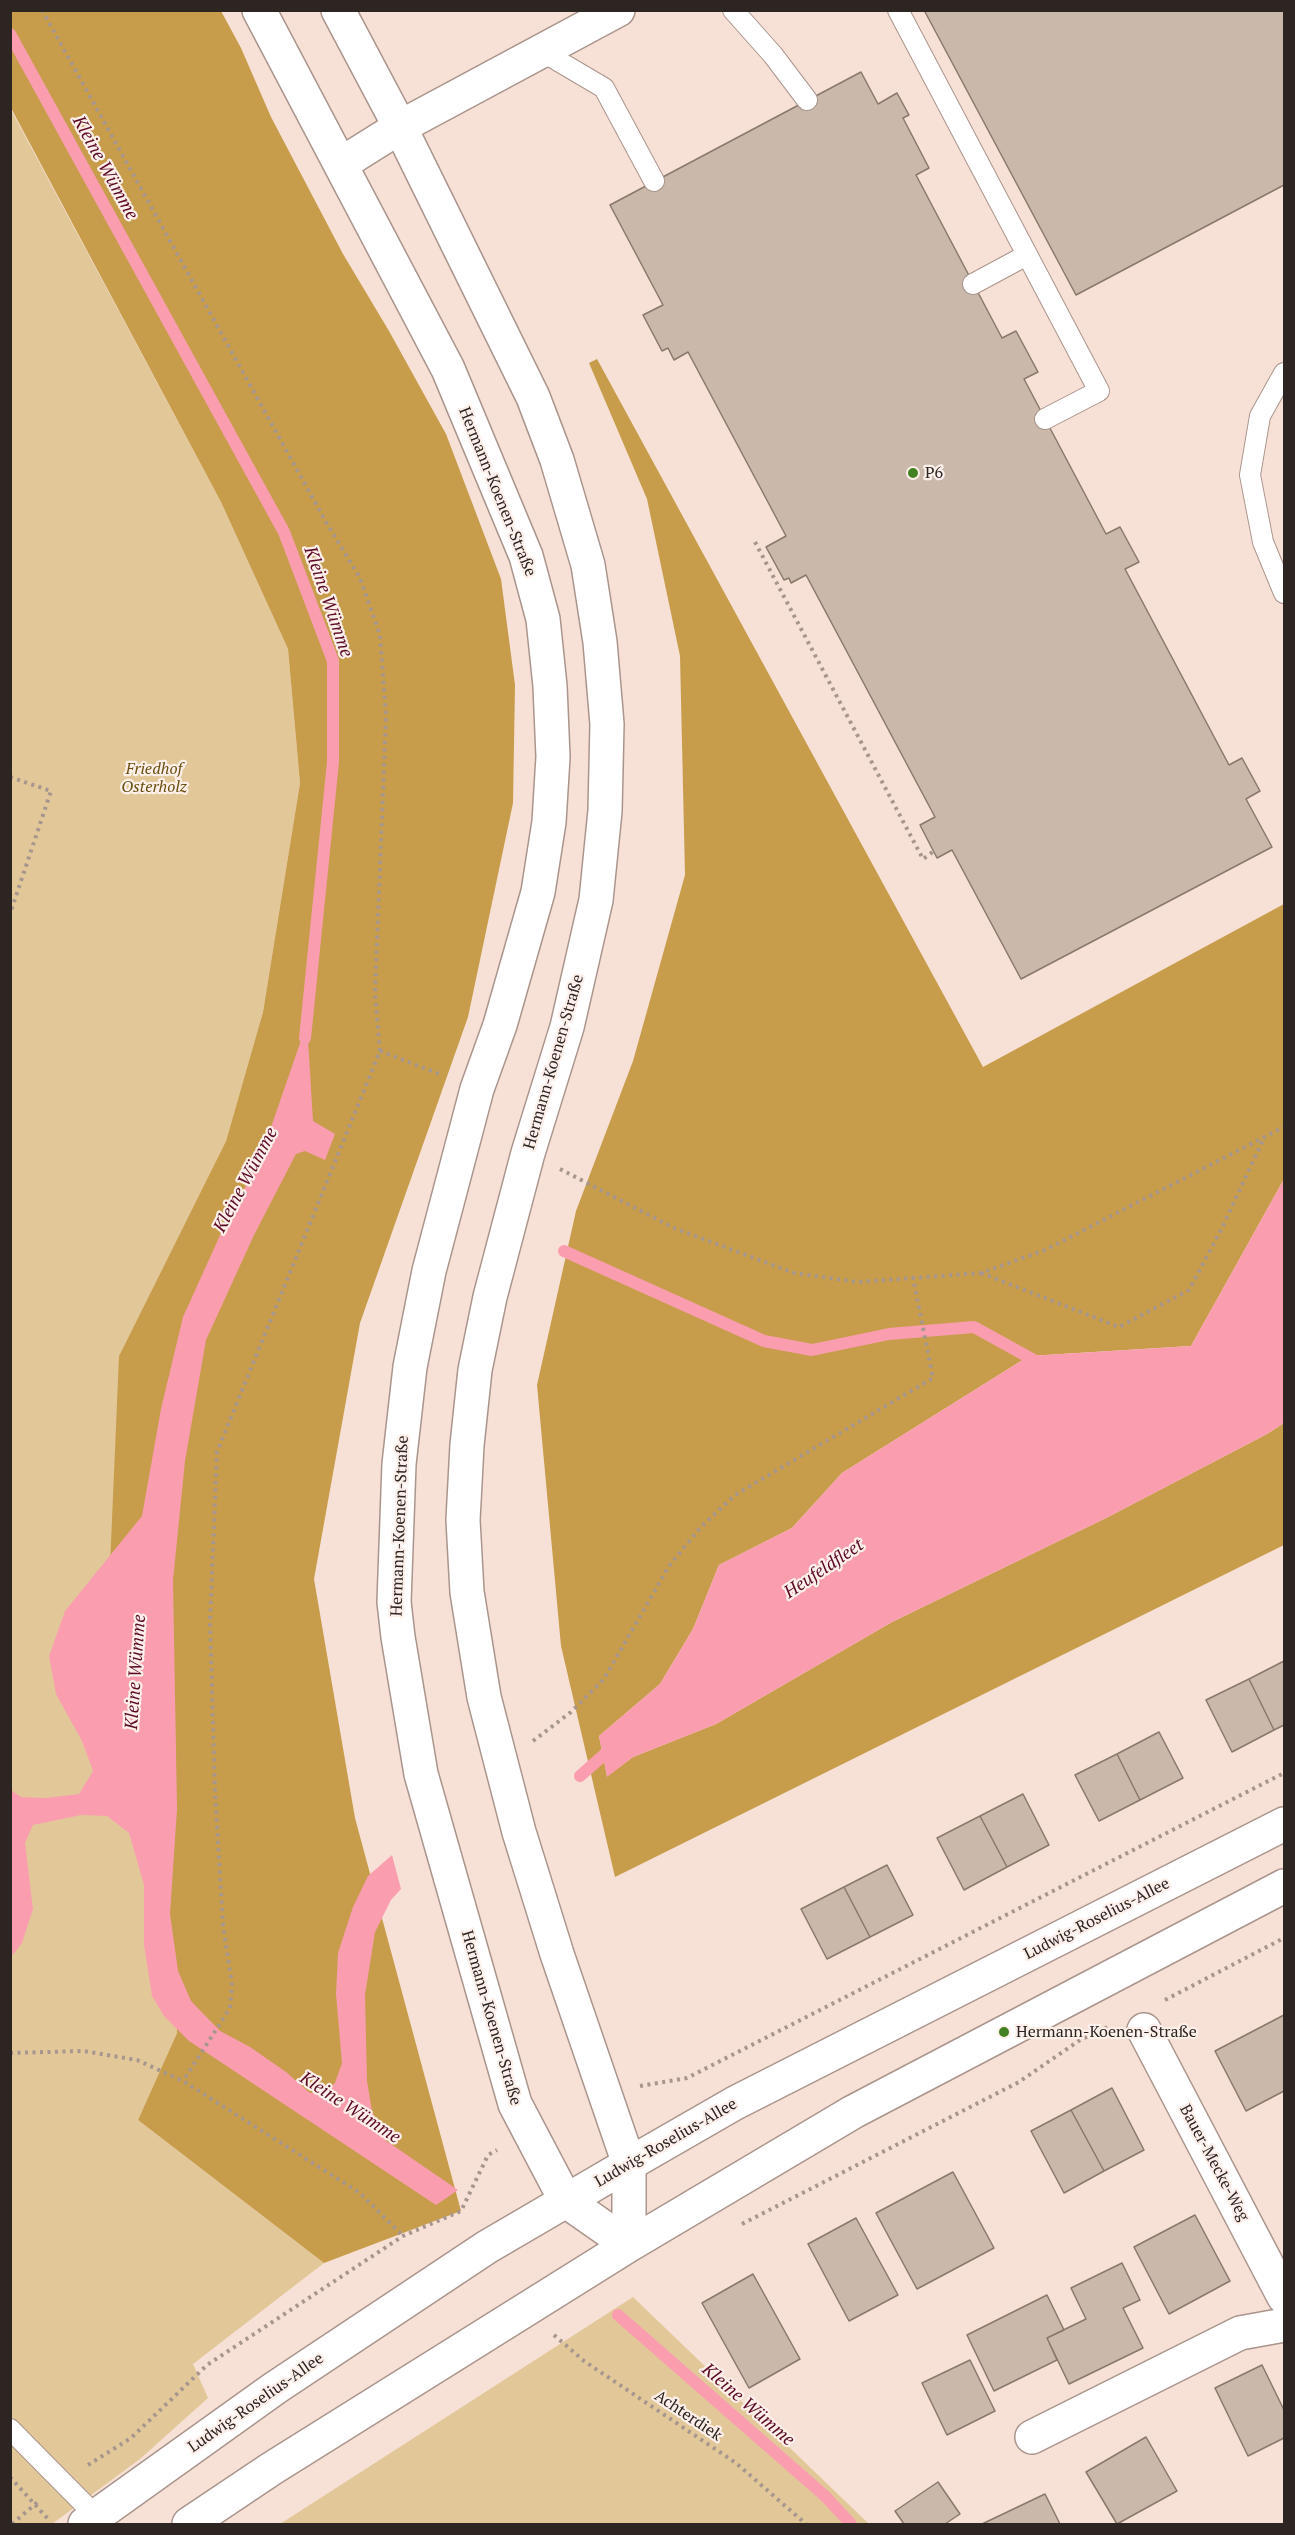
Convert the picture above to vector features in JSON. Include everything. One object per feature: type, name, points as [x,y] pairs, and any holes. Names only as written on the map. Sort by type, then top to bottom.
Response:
[{"type":"main road","name":"Hermann-Koenen-Straße","points":[[259,10],[448,369],[526,556],[543,619],[550,686],[553,757],[549,822],[538,892],[500,1025],[477,1089],[429,1271],[410,1366],[399,1464],[394,1602],[421,1774],[515,2104],[566,2201],[629,2245]]},
{"type":"main road","name":"Hermann-Koenen-Straße","points":[[338,10],[400,127],[533,397],[557,460],[588,565],[600,642],[607,724],[605,811],[596,900],[567,1027],[528,1153],[490,1297],[475,1370],[467,1445],[463,1520],[467,1592],[484,1697],[501,1765],[554,1943],[629,2164],[629,2245]]},
{"type":"main road","points":[[341,164],[400,127],[618,10]]},
{"type":"main road","name":"Ludwig-Roselius-Allee","points":[[90,2520],[285,2381],[487,2247],[629,2164],[746,2097],[1284,1824]]},
{"type":"main road","points":[[189,2524],[271,2469],[629,2245],[853,2112],[1284,1886]]},
{"type":"main road","name":"Bauer-Mecke-Weg","points":[[1140,2019],[1284,2296]]},
{"type":"main road","points":[[1032,2437],[1240,2333],[1284,2325]]},
{"type":"lane","points":[[733,10],[773,55],[807,100]]},
{"type":"lane","points":[[898,10],[1099,391],[1045,419]]},
{"type":"lane","points":[[543,52],[604,88],[654,182]]},
{"type":"lane","points":[[973,284],[1027,255]]},
{"type":"lane","points":[[1284,373],[1260,416],[1250,475],[1263,542],[1284,593]]},
{"type":"lane","points":[[10,2429],[62,2481],[90,2520]]},
{"type":"path","points":[[42,10],[326,522],[360,578],[380,634],[386,716],[375,993],[380,1051],[217,1452],[210,1622],[215,1791],[222,1914],[232,1985],[230,2008],[183,2081]]},
{"type":"path","points":[[755,542],[922,859],[934,851]]},
{"type":"path","points":[[10,777],[51,791],[10,914]]},
{"type":"path","points":[[380,1051],[477,1089]]},
{"type":"path","points":[[528,1153],[674,1228],[794,1273],[858,1282],[981,1273],[1045,1250],[1284,1127]]},
{"type":"path","points":[[981,1273],[1119,1327],[1190,1290],[1264,1137]]},
{"type":"path","points":[[501,1765],[571,1712],[604,1679],[669,1566],[700,1528],[735,1495],[933,1378],[913,1278]]},
{"type":"path","points":[[604,2093],[687,2078],[1284,1773]]},
{"type":"path","points":[[762,2213],[1020,2082],[1080,2040],[1140,2019],[1284,1938]]},
{"type":"path","points":[[10,2053],[83,2051],[137,2060],[183,2081],[360,2193],[403,2236]]},
{"type":"path","points":[[12,2524],[62,2481],[131,2438],[207,2365],[403,2236],[461,2211],[488,2155],[529,2133]]},
{"type":"path","name":"Achterdiek","points":[[552,2334],[584,2361],[736,2463],[806,2524]]},
{"type":"path","points":[[10,2477],[53,2524]]},
{"type":"green space","name":"Friedhof Osterholz","points":[[10,108],[221,502],[288,649],[300,783],[263,1012],[226,1141],[119,1356],[175,1962],[177,2033],[138,2120],[324,2263],[193,2364],[208,2398],[140,2459],[52,2524],[10,2524]]},
{"type":"green space","points":[[633,2297],[869,2524],[280,2524]]},
{"type":"shaded area","points":[[10,11],[221,11],[241,48],[271,117],[343,254],[446,434],[501,579],[515,685],[513,803],[468,1017],[360,1323],[314,1579],[355,1818],[461,2211],[324,2263],[138,2120],[177,2033],[175,1962],[103,1729],[119,1356],[226,1141],[263,1012],[300,783],[288,649],[221,502],[11,108]]},
{"type":"shaded area","points":[[597,359],[983,1067],[1284,904],[1284,1179],[1191,1346],[1029,1356],[842,1473],[792,1528],[719,1565],[693,1629],[660,1684],[599,1736],[607,1776],[633,1757],[716,1724],[892,1622],[1108,1517],[1284,1423],[1284,1545],[615,1877],[561,1646],[537,1385],[576,1211],[633,1061],[685,875],[680,656],[647,499],[589,363]]},
{"type":"water","points":[[307,1023],[313,1121],[335,1134],[325,1160],[305,1151],[296,1154],[254,1235],[206,1340],[185,1461],[173,1580],[177,1809],[170,1914],[178,1971],[191,2001],[220,2031],[250,2047],[286,2072],[310,2093],[326,2091],[335,2083],[342,2063],[336,1994],[338,1953],[353,1907],[368,1876],[392,1855],[401,1889],[391,1900],[375,1932],[365,1995],[367,2081],[372,2111],[385,2140],[458,2190],[436,2205],[189,2041],[164,2016],[152,1996],[144,1945],[144,1885],[129,1833],[107,1816],[81,1815],[33,1825],[25,1843],[33,1909],[22,1943],[11,1957],[11,1790],[21,1797],[45,1798],[79,1794],[93,1771],[82,1741],[56,1694],[49,1656],[65,1611],[142,1516],[161,1409],[183,1317],[222,1231],[260,1159]]},
{"type":"water","points":[[1284,1179],[1284,1423],[1108,1517],[892,1622],[716,1724],[633,1757],[607,1777],[599,1736],[660,1684],[693,1629],[719,1565],[792,1528],[842,1473],[1029,1356],[1191,1346]]},
{"type":"building","points":[[924,10],[1284,10],[1284,185],[1076,295]]},
{"type":"building","name":"P6","points":[[861,72],[878,104],[897,93],[909,115],[903,118],[929,168],[916,175],[1002,338],[1016,331],[1038,372],[1024,379],[1106,534],[1120,527],[1139,562],[1125,569],[1229,765],[1242,758],[1260,791],[1246,799],[1272,847],[1021,979],[952,850],[937,858],[920,825],[935,817],[806,575],[791,583],[789,578],[784,580],[766,547],[786,536],[688,352],[674,360],[668,348],[662,351],[643,315],[663,305],[610,205]]},
{"type":"building","points":[[1284,1661],[1284,1725],[1274,1730],[1249,1679]]},
{"type":"building","points":[[1249,1679],[1274,1730],[1232,1752],[1206,1700]]},
{"type":"building","points":[[1159,1732],[1183,1778],[1140,1800],[1117,1754]]},
{"type":"building","points":[[1117,1754],[1140,1800],[1099,1821],[1075,1775]]},
{"type":"building","points":[[1023,1794],[1049,1845],[1007,1867],[980,1816]]},
{"type":"building","points":[[980,1816],[1007,1867],[964,1890],[937,1838]]},
{"type":"building","points":[[887,1865],[913,1915],[870,1937],[844,1887]]},
{"type":"building","points":[[844,1887],[870,1937],[827,1959],[801,1909]]},
{"type":"building","points":[[1284,2015],[1284,2091],[1246,2111],[1215,2051]]},
{"type":"building","points":[[1112,2088],[1144,2150],[1104,2171],[1071,2110]]},
{"type":"building","points":[[1071,2110],[1104,2171],[1064,2193],[1031,2131]]},
{"type":"building","points":[[953,2172],[994,2248],[917,2289],[876,2213]]},
{"type":"building","points":[[1195,2215],[1230,2281],[1169,2314],[1134,2247]]},
{"type":"building","points":[[856,2218],[898,2295],[849,2321],[808,2244]]},
{"type":"building","points":[[1122,2263],[1140,2300],[1123,2308],[1143,2348],[1069,2384],[1047,2338],[1086,2319],[1071,2288]]},
{"type":"building","points":[[753,2274],[800,2359],[749,2388],[702,2303]]},
{"type":"building","points":[[1047,2295],[1064,2330],[1047,2338],[1057,2360],[994,2391],[967,2335]]},
{"type":"building","points":[[970,2360],[995,2411],[947,2435],[922,2383]]},
{"type":"building","points":[[1262,2365],[1284,2410],[1284,2438],[1248,2456],[1215,2388]]},
{"type":"building","points":[[1146,2437],[1177,2491],[1117,2524],[1086,2472]]},
{"type":"building","points":[[938,2482],[960,2514],[945,2524],[904,2524],[895,2511]]},
{"type":"building","points":[[1045,2494],[1060,2524],[982,2524]]},
{"type":"waterway","name":"Kleine Wümme","points":[[10,34],[284,532],[333,661],[333,762],[305,1038]]},
{"type":"waterway","name":"Heufeldfleet","points":[[564,1251],[764,1341],[812,1350],[889,1334],[974,1327],[1041,1364]]},
{"type":"waterway","name":"Heufeldfleet","points":[[580,1776],[614,1746]]},
{"type":"waterway","name":"Kleine Wümme","points":[[618,2315],[825,2496],[851,2524]]},
{"type":"place","name":"P6","points":[[913,473]]},
{"type":"place","name":"Hermann-Koenen-Straße","points":[[1004,2032]]}]
